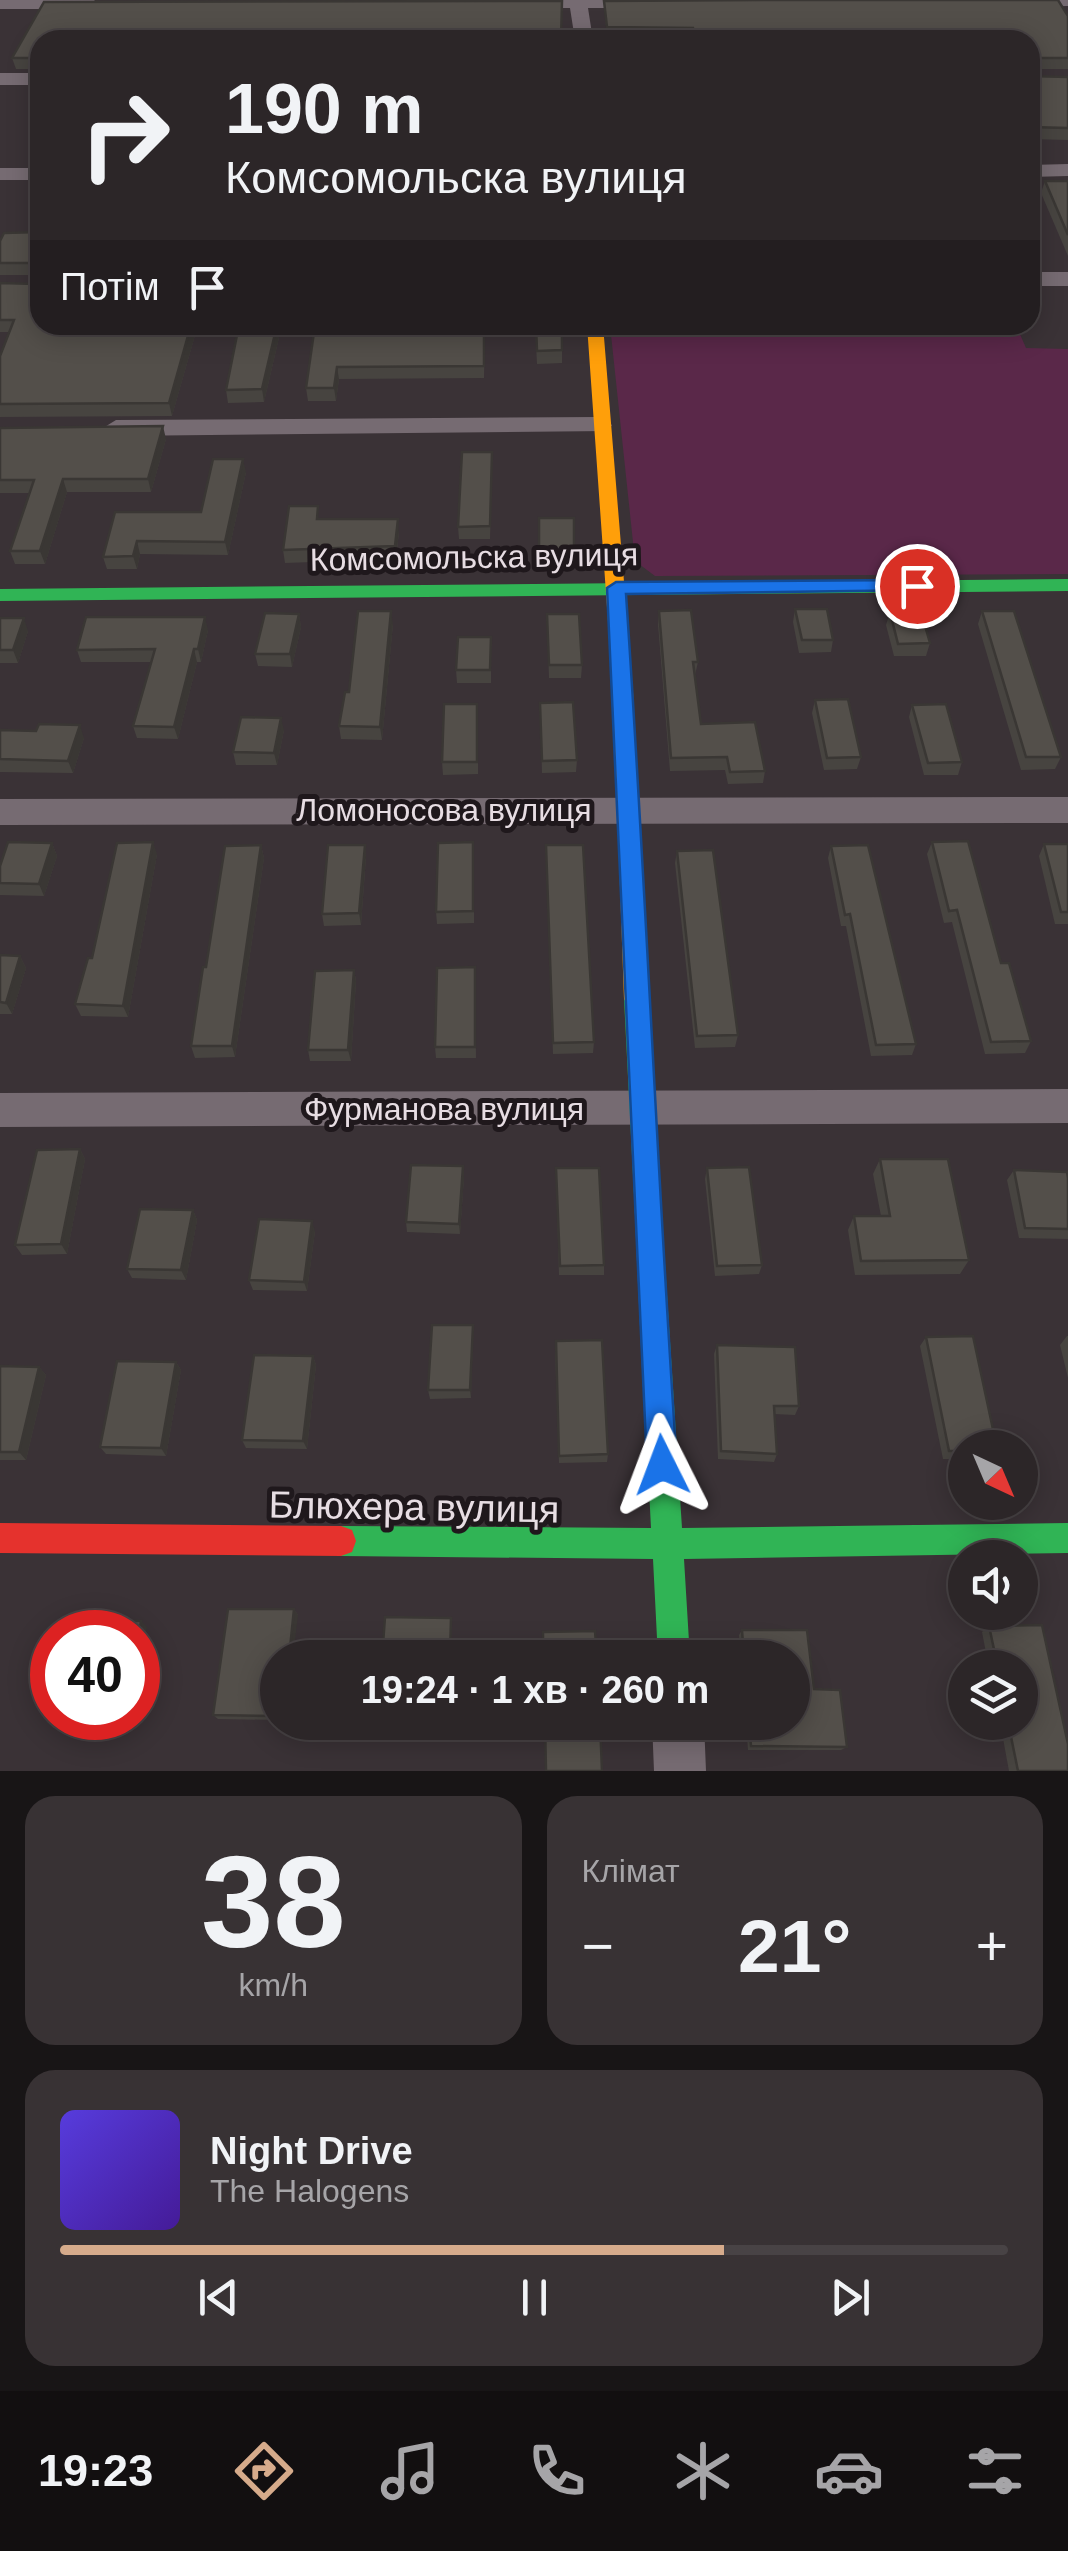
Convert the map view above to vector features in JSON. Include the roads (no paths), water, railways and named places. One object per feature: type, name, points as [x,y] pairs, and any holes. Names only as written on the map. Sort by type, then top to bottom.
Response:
[{"type":"street","points":[[578,2],[582,30]]},
{"type":"street","points":[[990,2],[1068,2]]},
{"type":"street","points":[[498,3],[676,3]]},
{"type":"street","points":[[0,4],[100,4]]},
{"type":"street","points":[[0,79],[30,79]]},
{"type":"street","points":[[1040,170],[1068,170]]},
{"type":"street","points":[[0,174],[30,174]]},
{"type":"street","points":[[1040,279],[1068,279]]},
{"type":"street","points":[[595,335],[630,810],[640,1108],[673,1640]]},
{"type":"street","points":[[80,429],[599,425]]},
{"type":"street","name":"Комсомольска вулиця","points":[[0,595],[1068,585]]},
{"type":"street","name":"Ломоносова вулиця","points":[[0,812],[1068,810]]},
{"type":"street","name":"Фурманова вулиця","points":[[0,1110],[1068,1106]]},
{"type":"street","name":"Блюхера вулиця","points":[[0,1538],[667,1544],[1068,1538]]},
{"type":"street","points":[[679,1740],[680,1771]]}]
